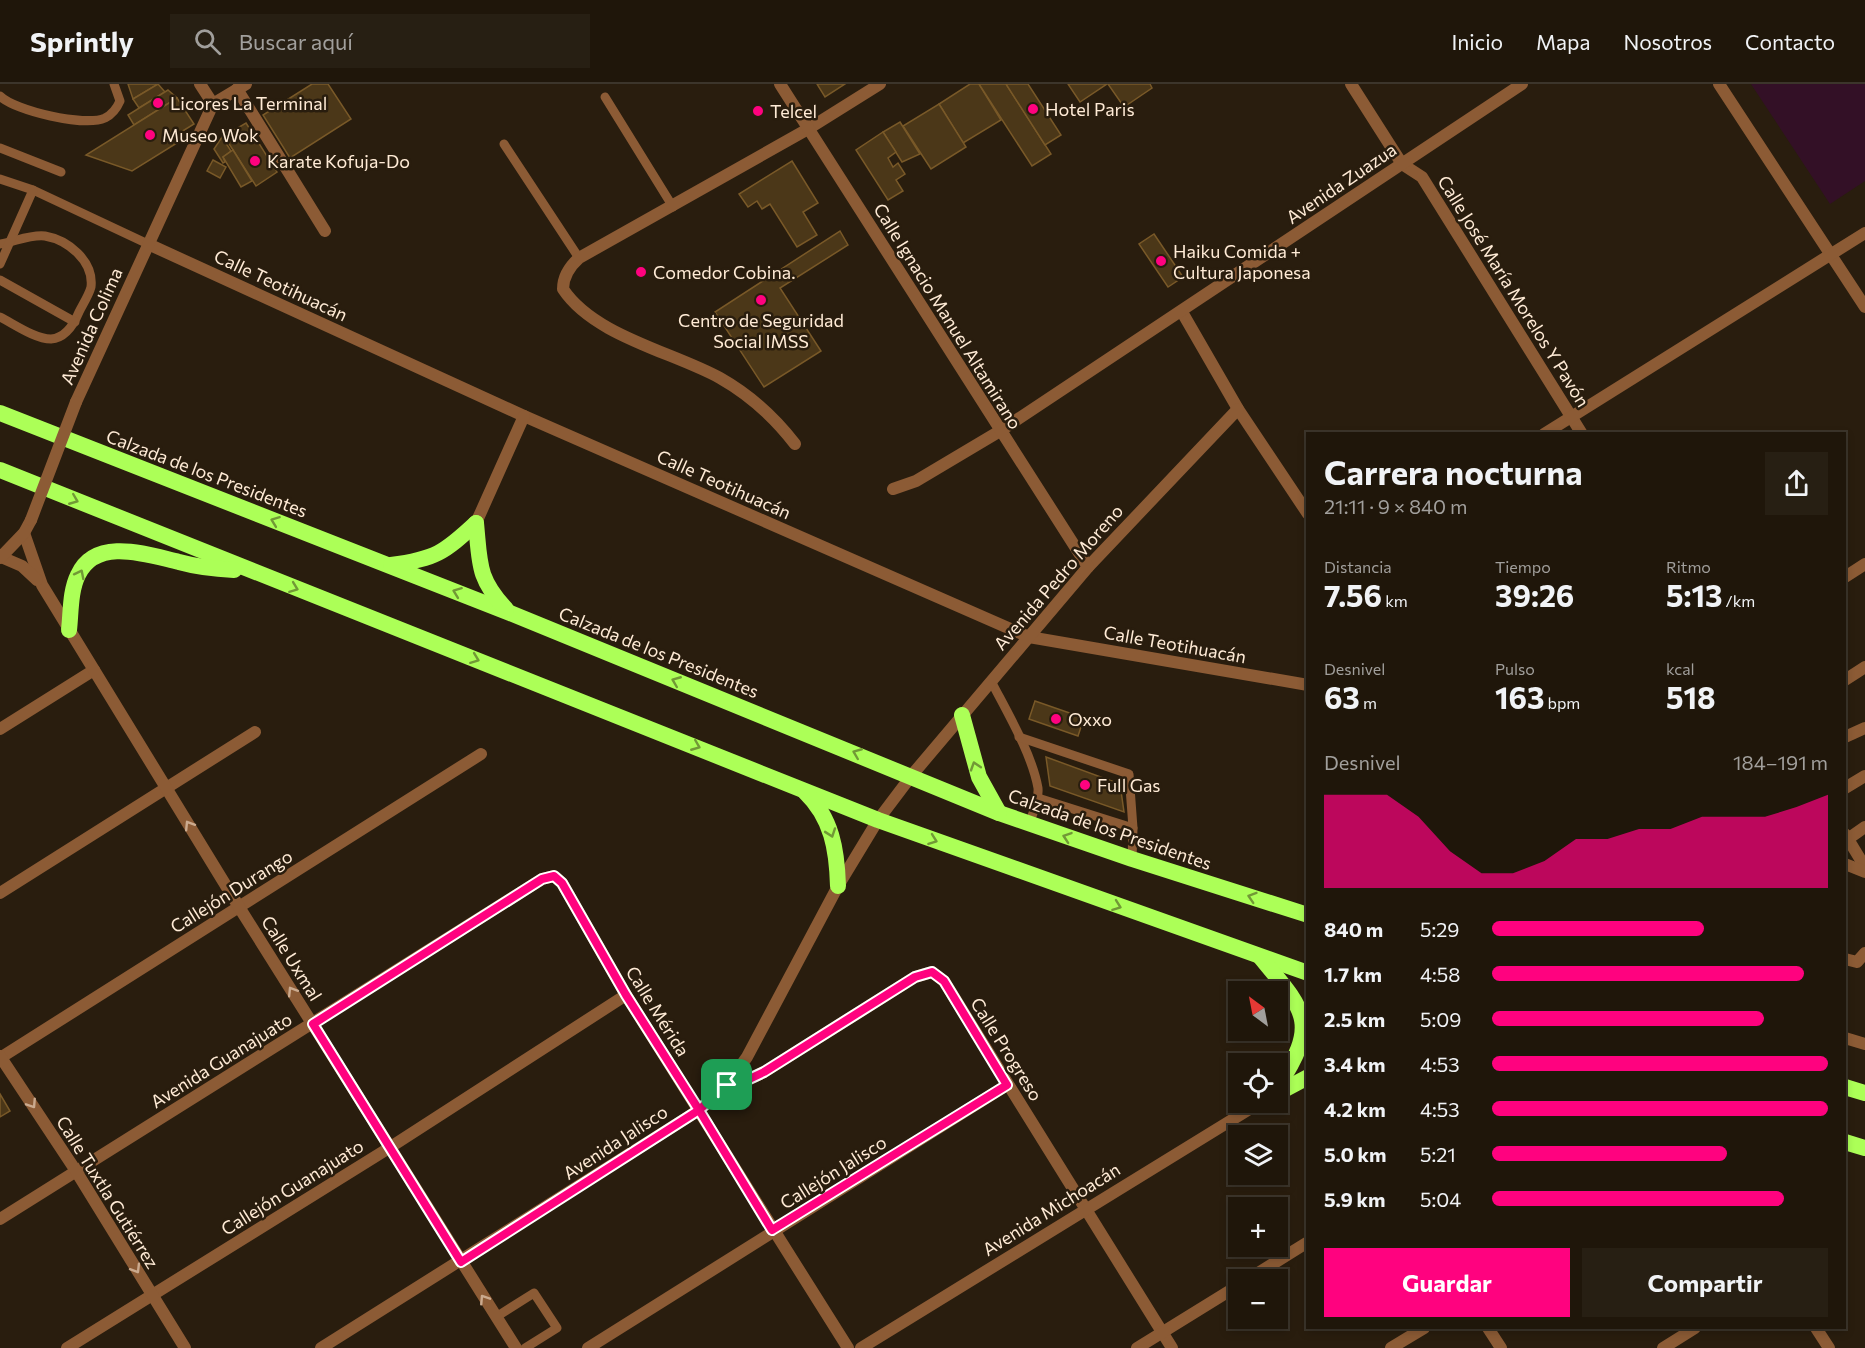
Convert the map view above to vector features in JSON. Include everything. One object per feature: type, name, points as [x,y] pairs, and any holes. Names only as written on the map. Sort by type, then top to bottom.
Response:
[{"type":"highway","name":"Calzada de los Presidentes","points":[[0,413],[510,613],[912,775],[999,813],[1132,859],[1306,914]]},
{"type":"highway","points":[[0,470],[878,820],[1306,972]]},
{"type":"highway","points":[[388,565],[436,556],[476,523]]},
{"type":"highway","points":[[476,523],[480,568],[490,591],[510,613]]},
{"type":"highway","points":[[69,630],[77,576],[86,562],[100,554],[124,550],[208,569],[249,571]]},
{"type":"highway","points":[[962,715],[979,777],[999,813]]},
{"type":"highway","points":[[802,789],[815,801],[832,832],[836,850],[838,886]]},
{"type":"highway","points":[[1261,958],[1300,1008],[1304,1026],[1301,1045],[1288,1068]]},
{"type":"highway","points":[[1288,1088],[1306,1078]]},
{"type":"highway","points":[[1846,1087],[1865,1093]]},
{"type":"highway","points":[[1846,1142],[1865,1148]]},
{"type":"street","points":[[200,84],[213,105],[242,87],[326,231]]},
{"type":"street","name":"Calle Ignacio Manuel Altamirano","points":[[780,84],[1088,567]]},
{"type":"street","points":[[795,444],[777,420],[721,378],[612,329],[582,310],[563,289],[563,281],[574,262],[808,129],[880,84]]},
{"type":"street","name":"Calle José María Morelos Y Pavón","points":[[1351,84],[1402,164],[1422,177],[1581,432]]},
{"type":"street","name":"Avenida Zuazua","points":[[893,489],[924,476],[1000,431],[1522,84]]},
{"type":"street","points":[[1719,84],[1865,307]]},
{"type":"street","name":"Avenida Colima","points":[[1,558],[24,533],[31,520],[76,402],[213,105]]},
{"type":"street","points":[[1547,432],[1865,233]]},
{"type":"street","name":"Calle Teotihuacán","points":[[148,244],[524,416],[1029,637],[1306,685]]},
{"type":"street","points":[[1182,312],[1238,409],[1306,511]]},
{"type":"street","name":"Avenida Pedro Moreno","points":[[878,820],[912,775],[1088,567],[1238,409]]},
{"type":"street","points":[[476,523],[524,416]]},
{"type":"street","name":"Calle Uxmal","points":[[24,533],[42,585],[69,630],[389,1148],[516,1348]]},
{"type":"street","name":"Calle Uxmal","points":[[1,558],[22,566],[42,585]]},
{"type":"street","points":[[1846,576],[1865,564]]},
{"type":"street","points":[[1846,679],[1865,667]]},
{"type":"street","points":[[0,729],[94,670]]},
{"type":"street","points":[[1846,737],[1865,728]]},
{"type":"street","points":[[0,893],[255,732]]},
{"type":"street","name":"Callejón Durango","points":[[0,1057],[481,754]]},
{"type":"street","points":[[1846,787],[1865,776]]},
{"type":"street","name":"Avenida Jalisco","points":[[321,1348],[461,1262],[699,1110],[727,1085],[747,1057],[838,886],[878,820]]},
{"type":"street","points":[[1865,827],[1846,838],[1865,869]]},
{"type":"street","points":[[1846,864],[1865,869]]},
{"type":"street","name":"Calle Mérida","points":[[554,876],[562,883],[626,995],[848,1348]]},
{"type":"street","name":"Avenida Guanajuato","points":[[0,1220],[542,879],[554,876]]},
{"type":"street","points":[[1846,959],[1862,957]]},
{"type":"street","name":"Calle Progreso","points":[[727,1085],[745,1081],[764,1072],[915,977],[932,972],[944,981],[1172,1348]]},
{"type":"street","name":"Callejón Guanajuato","points":[[67,1348],[389,1148],[626,995]]},
{"type":"street","points":[[1846,1038],[1865,1044]]},
{"type":"street","name":"Calle Tuxtla Gutiérrez","points":[[0,1057],[76,1171],[185,1348]]},
{"type":"street","name":"Callejón Jalisco","points":[[588,1348],[772,1230],[1007,1085]]},
{"type":"street","name":"Avenida Michoacán","points":[[861,1348],[1243,1113]]},
{"type":"street","points":[[1265,1269],[1306,1243]]},
{"type":"street","points":[[1137,1348],[1228,1292]]},
{"type":"street","points":[[1391,1348],[1422,1329]]},
{"type":"street","points":[[1489,1329],[1501,1348]]},
{"type":"street","points":[[1663,1348],[1693,1329]]},
{"type":"street","points":[[1817,1329],[1829,1348]]},
{"type":"lane","points":[[0,96],[14,106],[24,109],[62,118],[95,120],[104,119],[116,111],[120,101],[114,84]]},
{"type":"lane","points":[[605,97],[673,207]]},
{"type":"lane","points":[[504,144],[574,262]]},
{"type":"lane","points":[[0,148],[61,172]]},
{"type":"lane","points":[[0,179],[33,190],[148,244]]},
{"type":"lane","points":[[0,264],[4,243],[33,190]]},
{"type":"lane","points":[[0,317],[50,339],[67,333],[75,322],[91,288],[87,264],[79,254],[57,240],[45,236],[4,243]]},
{"type":"lane","points":[[0,280],[75,322]]},
{"type":"lane","points":[[991,681],[1019,737],[1038,788],[1038,798],[1029,824]]},
{"type":"lane","points":[[1019,737],[1125,771],[1130,779],[1132,859]]},
{"type":"lane","points":[[1038,798],[1133,828]]},
{"type":"lane","points":[[496,1317],[534,1293],[557,1328],[525,1348]]},
{"type":"shaded area","points":[[1751,84],[1865,84],[1865,181],[1830,204]]},
{"type":"building","points":[[128,84],[158,84],[133,99]]},
{"type":"building","points":[[158,84],[165,92],[139,108],[133,99]]},
{"type":"building","points":[[312,84],[328,84],[351,119],[290,158],[263,115]]},
{"type":"building","points":[[817,84],[845,84],[825,97]]},
{"type":"building","points":[[970,84],[979,84],[1001,120],[963,143],[939,104]]},
{"type":"building","points":[[979,84],[1006,84],[1051,154],[1032,166]]},
{"type":"building","name":"Hotel Paris","points":[[1006,84],[1028,84],[1061,135],[1045,145]]},
{"type":"building","points":[[1068,84],[1107,84],[1080,102]]},
{"type":"building","points":[[1108,84],[1150,84],[1152,88],[1124,107]]},
{"type":"building","name":"Licores La Terminal","points":[[168,90],[177,98],[134,125],[128,115]]},
{"type":"building","name":"Museo Wok","points":[[177,98],[194,124],[181,132],[185,138],[132,171],[86,155]]},
{"type":"building","points":[[939,104],[966,147],[931,169],[903,126]]},
{"type":"building","points":[[900,122],[920,154],[902,162],[883,132]]},
{"type":"building","name":"Karate Kofuja-Do","points":[[246,123],[277,172],[256,186],[224,136]]},
{"type":"building","points":[[883,132],[896,152],[888,158],[893,167],[898,163],[905,174],[896,180],[903,191],[888,200],[856,150]]},
{"type":"building","points":[[222,137],[231,151],[223,157],[225,162],[223,163],[214,149]]},
{"type":"building","points":[[233,150],[252,181],[241,187],[223,157]]},
{"type":"building","points":[[213,160],[226,167],[220,178],[207,171]]},
{"type":"building","points":[[792,161],[818,203],[803,212],[817,235],[797,247],[770,204],[762,209],[757,201],[748,207],[739,194]]},
{"type":"building","name":"Centro de Seguridad Social IMSS","points":[[840,231],[848,245],[780,288],[821,351],[764,387],[715,312]]},
{"type":"building","name":"Haiku Comida + Cultura Japonesa","points":[[1154,234],[1183,277],[1168,287],[1139,244]]},
{"type":"building","name":"Oxxo","points":[[1035,701],[1084,718],[1078,736],[1029,719]]},
{"type":"building","name":"Full Gas","points":[[1046,757],[1120,784],[1124,812],[1050,786]]},
{"type":"building","points":[[0,1094],[10,1111],[0,1117]]},
{"type":"place","name":"Licores La Terminal","points":[[158,103]]},
{"type":"place","name":"Hotel Paris","points":[[1033,109]]},
{"type":"place","name":"Telcel","points":[[758,111]]},
{"type":"place","name":"Museo Wok","points":[[150,135]]},
{"type":"place","name":"Karate Kofuja-Do","points":[[255,161]]},
{"type":"place","name":"Haiku Comida + Cultura Japonesa","points":[[1161,261]]},
{"type":"place","name":"Comedor Cobina.","points":[[641,272]]},
{"type":"place","name":"Centro de Seguridad Social IMSS","points":[[761,300]]},
{"type":"place","name":"Oxxo","points":[[1056,719]]},
{"type":"place","name":"Full Gas","points":[[1085,785]]},
{"type":"route","points":[[727,1085],[699,1110],[626,995],[562,883],[554,876],[542,879],[313,1024],[461,1262],[699,1110],[772,1230],[1007,1085],[944,981],[932,972],[915,977],[764,1072],[745,1081],[727,1085]]}]
